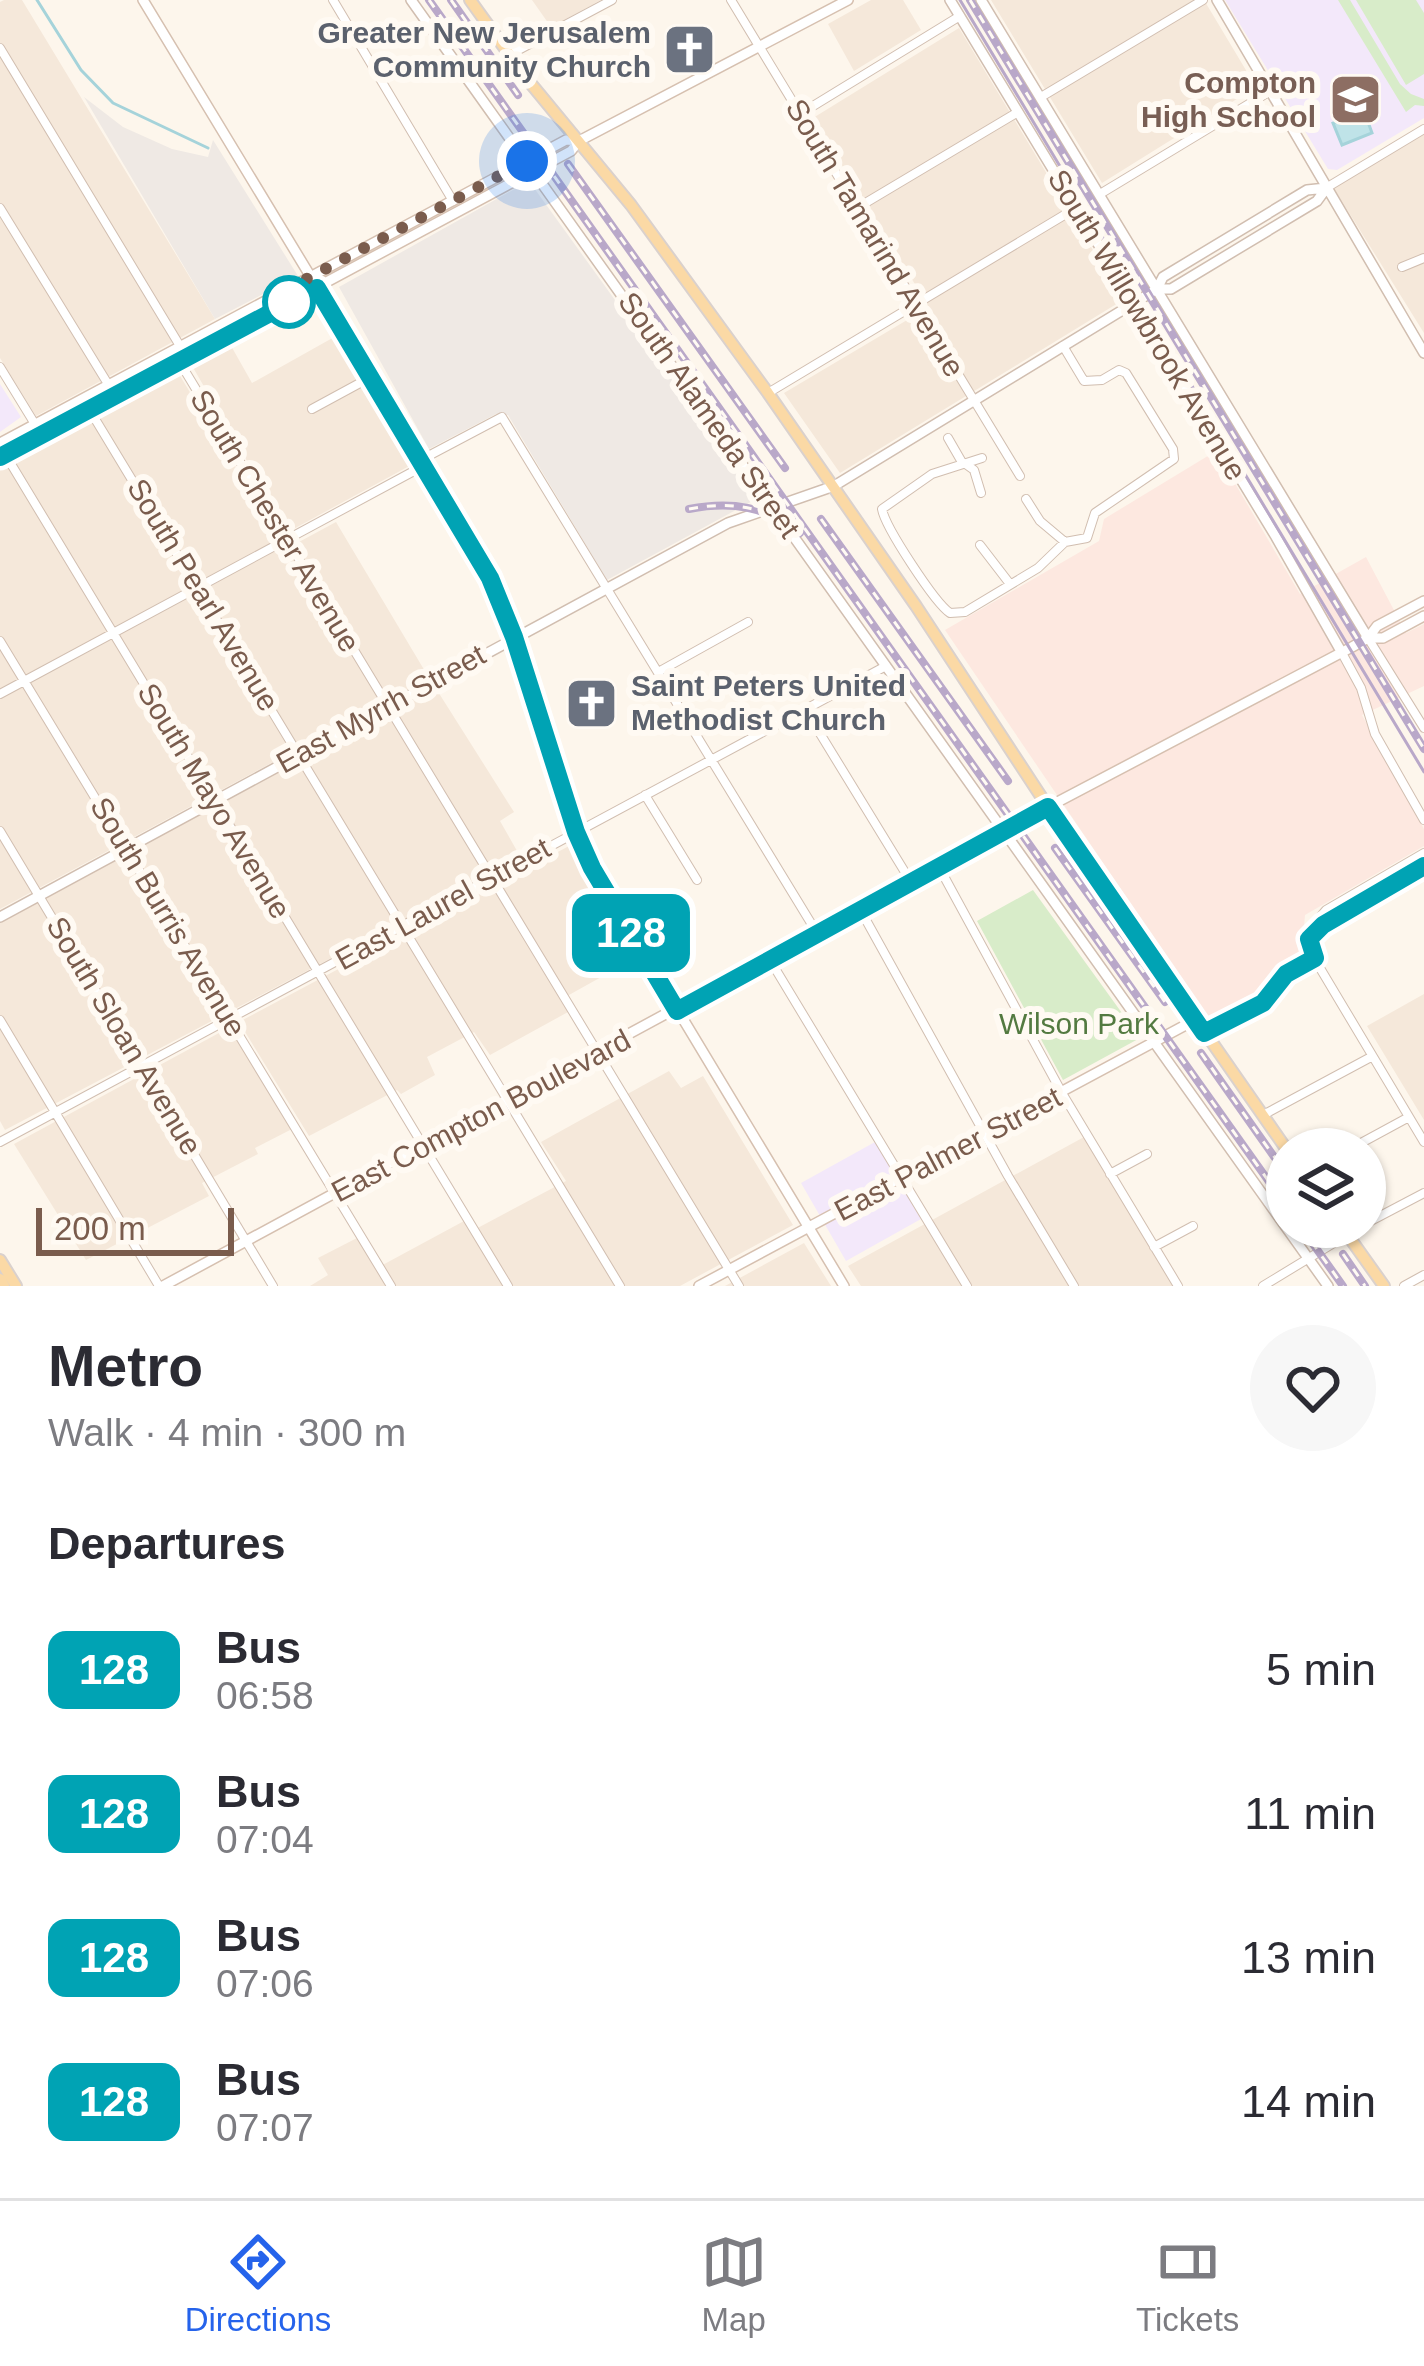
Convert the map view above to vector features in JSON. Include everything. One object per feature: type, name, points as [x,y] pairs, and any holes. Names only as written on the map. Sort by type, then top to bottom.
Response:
[{"type":"main road","points":[[143,0],[469,538],[514,637],[576,832],[592,868],[844,1286]]},
{"type":"main road","name":"South Alameda Street","points":[[411,0],[1328,1286]]},
{"type":"main road","name":"South Alameda Street","points":[[470,0],[769,393],[1272,1128]]},
{"type":"main road","points":[[86,403],[109,384],[317,288],[566,140],[579,141],[848,0]]},
{"type":"main road","name":"South Willowbrook Avenue","points":[[950,0],[1137,301],[1342,652]]},
{"type":"main road","points":[[1217,0],[1424,352]]},
{"type":"main road","name":"South Willowbrook Avenue","points":[[983,1],[1369,638]]},
{"type":"main road","points":[[2,451],[310,277],[453,200],[530,165]]},
{"type":"main road","name":"East Myrrh Street","points":[[0,917],[728,523],[834,485],[1137,301],[1156,289],[1163,277],[1307,190],[1326,188]]},
{"type":"main road","points":[[1369,638],[1377,626],[1424,601]]},
{"type":"main road","points":[[1369,638],[1383,638],[1424,616]]},
{"type":"main road","name":"East Compton Boulevard","points":[[161,1286],[1369,638]]},
{"type":"main road","name":"East Palmer Street","points":[[699,1286],[1195,1020]]},
{"type":"main road","points":[[1357,1248],[1384,1286]]},
{"type":"main road","points":[[0,1260],[16,1286]]},
{"type":"street","points":[[333,0],[453,200]]},
{"type":"street","points":[[509,55],[612,0]]},
{"type":"street","name":"South Tamarind Avenue","points":[[730,0],[1020,476]]},
{"type":"street","points":[[1041,97],[1203,0]]},
{"type":"street","points":[[800,114],[960,16]]},
{"type":"street","name":"South Chester Avenue","points":[[0,48],[181,352],[182,366],[739,1286]]},
{"type":"street","points":[[1100,194],[1272,90]]},
{"type":"street","points":[[857,208],[1018,112]]},
{"type":"street","points":[[1326,188],[1424,129]]},
{"type":"street","points":[[0,208],[109,384]]},
{"type":"street","points":[[769,393],[1076,208]]},
{"type":"street","points":[[1402,267],[1424,257]]},
{"type":"street","points":[[982,458],[942,470],[882,509],[883,518],[939,604],[950,613],[965,612],[1047,561],[1065,542],[1088,538],[1095,513],[1174,459],[1126,373],[1119,370],[1102,380],[1084,381],[1063,346]]},
{"type":"street","points":[[0,367],[38,429]]},
{"type":"street","points":[[312,409],[371,377]]},
{"type":"street","name":"South Pearl Avenue","points":[[86,403],[620,1286]]},
{"type":"street","points":[[0,694],[502,417],[818,934]]},
{"type":"street","points":[[948,438],[965,465],[974,470],[981,493]]},
{"type":"street","name":"South Mayo Avenue","points":[[2,451],[508,1286]]},
{"type":"street","points":[[1026,499],[1040,521],[1065,542]]},
{"type":"street","points":[[980,545],[1010,584]]},
{"type":"street","points":[[660,671],[748,622]]},
{"type":"street","points":[[1369,638],[1424,728]]},
{"type":"street","name":"South Burris Avenue","points":[[0,640],[391,1286]]},
{"type":"street","points":[[1342,652],[1361,688],[1375,734],[1424,820]]},
{"type":"street","name":"East Laurel Street","points":[[0,1142],[886,666]]},
{"type":"street","points":[[806,709],[912,884]]},
{"type":"street","points":[[645,795],[697,880]]},
{"type":"street","name":"South Sloan Avenue","points":[[0,831],[273,1286]]},
{"type":"street","points":[[1424,853],[1326,910],[1309,929],[1315,958],[1424,1142]]},
{"type":"street","points":[[940,869],[1062,1093],[1178,1286]]},
{"type":"street","points":[[861,911],[1074,1286]]},
{"type":"street","points":[[1204,1033],[1263,1003],[1286,974],[1315,958]]},
{"type":"street","points":[[770,960],[967,1286]]},
{"type":"street","points":[[0,1019],[161,1286]]},
{"type":"street","points":[[1263,1115],[1371,1057]]},
{"type":"street","points":[[1386,1129],[1408,1117]]},
{"type":"street","points":[[1110,1174],[1147,1154]]},
{"type":"street","points":[[1386,1213],[1424,1193]]},
{"type":"street","points":[[1154,1247],[1193,1226]]},
{"type":"street","points":[[1263,1286],[1321,1248]]},
{"type":"street","points":[[1404,1286],[1424,1275]]},
{"type":"shaded area","points":[[22,0],[215,319],[36,416],[0,358],[0,2]]},
{"type":"shaded area","points":[[532,0],[601,0],[551,27]]},
{"type":"shaded area","points":[[871,0],[903,0],[921,30],[854,71],[828,24]]},
{"type":"shaded area","points":[[991,0],[1204,0],[1256,87],[1102,183]]},
{"type":"shaded area","name":"Compton High School","points":[[1225,0],[1424,0],[1424,118],[1337,170],[1328,169]]},
{"type":"shaded area","points":[[959,28],[1123,300],[840,473],[784,393],[929,307],[813,118]]},
{"type":"shaded area","points":[[84,97],[123,127],[172,149],[208,157],[213,140],[298,276],[215,319]]},
{"type":"shaded area","points":[[1424,133],[1424,333],[1333,187]]},
{"type":"shaded area","points":[[529,181],[758,498],[607,580],[508,415],[496,414],[429,449],[339,287]]},
{"type":"shaded area","points":[[336,336],[413,464],[288,532],[191,364],[230,344],[252,383]]},
{"type":"shaded area","points":[[177,371],[286,549],[336,522],[429,678],[0,909],[0,466]]},
{"type":"shaded area","points":[[0,384],[21,417],[0,432]]},
{"type":"shaded area","points":[[1216,451],[1300,594],[1366,557],[1406,633],[1424,624],[1424,686],[1362,715],[1424,829],[1424,846],[1305,915],[1302,950],[1256,999],[1211,1022],[945,630],[1099,541],[1104,519]]},
{"type":"shaded area","points":[[435,687],[514,812],[500,821],[521,858],[5,1130],[0,1121],[0,922]]},
{"type":"shaded area","points":[[569,846],[607,917],[586,930],[612,971],[560,1000],[568,1012],[490,1055],[474,1032],[427,1057],[435,1075],[309,1136],[239,1022]]},
{"type":"shaded area","points":[[1424,994],[1424,1120],[1367,1026]]},
{"type":"shaded area","points":[[230,1027],[292,1129],[255,1148],[258,1154],[202,1183],[209,1196],[86,1260],[14,1144]]},
{"type":"shaded area","points":[[669,1071],[681,1088],[703,1076],[793,1225],[680,1286],[310,1286],[328,1275],[318,1258],[357,1238],[377,1268],[464,1221],[472,1231],[566,1181],[541,1142]]},
{"type":"shaded area","points":[[1084,1137],[1175,1286],[861,1286],[848,1266]]},
{"type":"shaded area","points":[[875,1142],[921,1219],[846,1261],[801,1183]]},
{"type":"shaded area","points":[[804,1243],[831,1286],[725,1286]]},
{"type":"green space","points":[[1338,0],[1350,0],[1400,84],[1424,99],[1424,106],[1415,105],[1406,112]]},
{"type":"green space","points":[[1356,0],[1416,0],[1424,13],[1424,74],[1406,85]]},
{"type":"green space","name":"Wilson Park","points":[[1033,890],[1140,1038],[1063,1080],[977,921]]},
{"type":"water","points":[[1364,111],[1372,133],[1342,145],[1333,123]]},
{"type":"waterway","points":[[37,0],[81,70],[113,103],[208,148]]},
{"type":"tram line","points":[[960,0],[1424,772]]},
{"type":"railway","points":[[429,0],[1266,1177]]},
{"type":"railway","points":[[451,0],[518,95]]},
{"type":"railway","points":[[970,0],[1424,749]]},
{"type":"railway","points":[[568,164],[785,468]]},
{"type":"railway","points":[[689,509],[748,508],[800,533]]},
{"type":"railway","points":[[821,519],[1008,781]]},
{"type":"railway","points":[[1055,848],[1165,1002]]},
{"type":"railway","points":[[1201,1053],[1266,1145]]},
{"type":"railway","points":[[1316,1248],[1343,1286]]},
{"type":"railway","points":[[1343,1254],[1365,1286]]},
{"type":"bus line","name":"128","points":[[0,457],[317,288],[490,578],[514,637],[576,832],[592,868],[677,1011],[1048,807],[1204,1033],[1263,1003],[1286,974],[1315,958],[1309,939],[1323,925],[1424,866]]},
{"type":"place","name":"Greater New Jerusalem Community Church","points":[[690,50]]},
{"type":"place","name":"Compton High School","points":[[1355,100]]},
{"type":"place","name":"Saint Peters United Methodist Church","points":[[592,703]]},
{"type":"route","points":[[289,302],[280,293],[527,161]]}]
